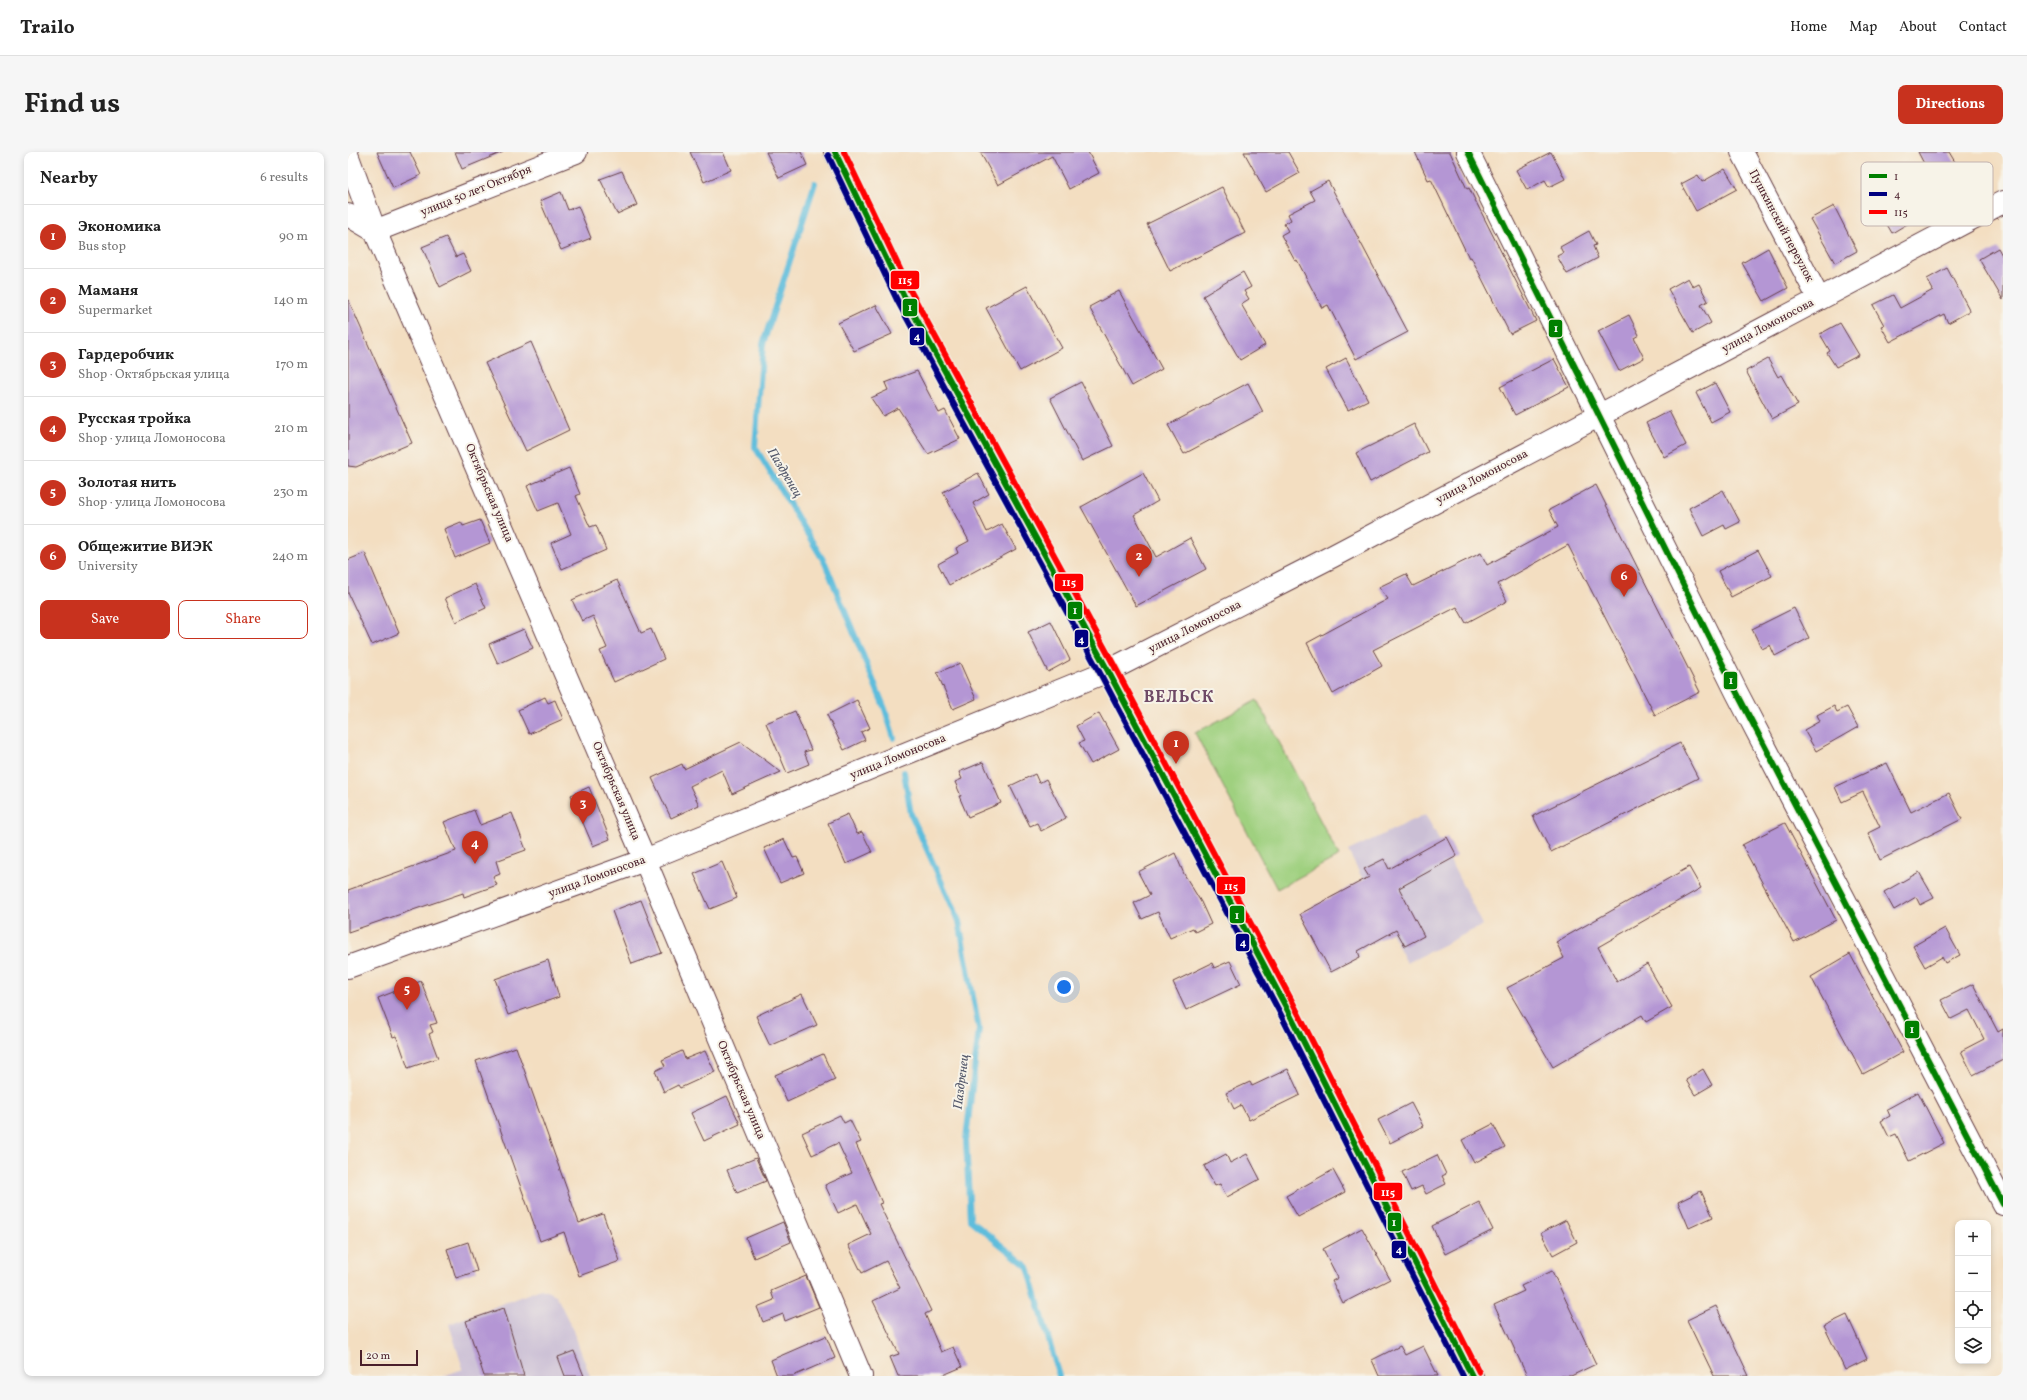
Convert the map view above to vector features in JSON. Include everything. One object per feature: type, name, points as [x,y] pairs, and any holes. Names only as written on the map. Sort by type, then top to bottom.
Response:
[{"type":"street","name":"улица 50 лет Октября","points":[[375,231],[576,152]]},
{"type":"street","points":[[835,152],[904,296],[1108,671],[1286,1008],[1472,1376]]},
{"type":"street","points":[[1468,152],[1737,693],[2003,1204]]},
{"type":"street","name":"Пушкинский переулок","points":[[1742,152],[1819,299]]},
{"type":"street","name":"Октябрьская улица","points":[[348,157],[375,231],[645,860],[861,1376]]},
{"type":"street","name":"улица Ломоносова","points":[[1993,207],[2003,202]]},
{"type":"street","points":[[348,215],[375,231]]},
{"type":"street","name":"улица Ломоносова","points":[[348,967],[645,860],[1108,671],[1333,556],[1957,226]]},
{"type":"shaded area","points":[[1426,814],[1483,925],[1407,963],[1348,851]]},
{"type":"shaded area","points":[[541,1289],[556,1295],[572,1328],[590,1376],[443,1376],[463,1369],[449,1324]]},
{"type":"green space","points":[[1257,700],[1339,856],[1277,889],[1195,733]]},
{"type":"building","points":[[377,152],[410,152],[421,175],[393,188]]},
{"type":"building","points":[[455,152],[503,152],[462,169]]},
{"type":"building","points":[[690,152],[723,152],[731,170],[704,182]]},
{"type":"building","points":[[766,152],[801,152],[807,165],[779,178]]},
{"type":"building","points":[[980,152],[1088,152],[1099,173],[1069,189],[1052,156],[998,185]]},
{"type":"building","points":[[1244,152],[1288,152],[1300,173],[1266,192]]},
{"type":"building","points":[[1415,152],[1450,152],[1467,189],[1469,188],[1536,321],[1510,334],[1471,257],[1469,258],[1431,179],[1428,180]]},
{"type":"building","points":[[1551,152],[1565,179],[1549,187],[1545,180],[1527,190],[1516,170]]},
{"type":"building","points":[[1918,152],[1949,152],[1955,162],[1923,162]]},
{"type":"building","points":[[1725,169],[1737,189],[1696,211],[1681,184],[1698,175],[1702,182]]},
{"type":"building","points":[[622,171],[637,205],[617,214],[600,179]]},
{"type":"building","points":[[1328,181],[1408,332],[1356,359],[1328,305],[1322,308],[1297,260],[1295,261],[1281,235],[1288,231],[1284,224],[1291,220],[1288,214],[1315,200],[1310,191]]},
{"type":"building","points":[[1222,187],[1245,233],[1170,271],[1147,224]]},
{"type":"building","points":[[561,192],[568,210],[578,206],[591,238],[561,250],[540,201]]},
{"type":"building","points":[[1834,206],[1857,251],[1835,263],[1810,219]]},
{"type":"building","points":[[1888,226],[1904,226],[1892,233]]},
{"type":"building","points":[[1589,231],[1596,245],[1593,246],[1598,258],[1567,274],[1557,256],[1563,253],[1560,247]]},
{"type":"building","points":[[446,237],[456,257],[463,254],[471,271],[440,287],[422,247]]},
{"type":"building","points":[[1768,248],[1788,288],[1764,301],[1742,263]]},
{"type":"building","points":[[1998,248],[2003,257],[2003,300],[1979,259]]},
{"type":"building","points":[[1947,268],[1970,311],[1948,323],[1944,314],[1890,342],[1881,326],[1884,325],[1873,305],[1893,295],[1900,308],[1933,290],[1927,279]]},
{"type":"building","points":[[1243,272],[1251,287],[1244,291],[1249,299],[1241,304],[1265,345],[1240,360],[1203,296]]},
{"type":"building","points":[[1688,278],[1693,287],[1699,284],[1708,301],[1701,305],[1711,323],[1693,333],[1668,289]]},
{"type":"building","points":[[1027,286],[1062,348],[1020,371],[986,308]]},
{"type":"building","points":[[1119,291],[1162,369],[1132,386],[1089,307]]},
{"type":"building","points":[[348,299],[412,443],[356,467],[348,466]]},
{"type":"building","points":[[876,305],[892,334],[854,351],[838,323]]},
{"type":"building","points":[[1629,315],[1639,335],[1634,338],[1644,358],[1619,371],[1598,331]]},
{"type":"building","points":[[1840,323],[1859,355],[1836,367],[1827,353],[1830,351],[1820,334]]},
{"type":"building","points":[[531,342],[569,430],[526,451],[485,363]]},
{"type":"building","points":[[1346,358],[1368,400],[1348,410],[1326,369]]},
{"type":"building","points":[[1554,359],[1569,387],[1515,415],[1500,387]]},
{"type":"building","points":[[1768,359],[1778,377],[1781,375],[1798,405],[1772,419],[1746,371]]},
{"type":"building","points":[[917,371],[939,413],[945,410],[960,439],[928,454],[898,408],[883,416],[871,398],[888,390],[885,383]]},
{"type":"building","points":[[1081,382],[1113,446],[1082,461],[1050,398]]},
{"type":"building","points":[[1248,383],[1263,412],[1184,454],[1168,425]]},
{"type":"building","points":[[1715,383],[1730,412],[1711,422],[1696,393]]},
{"type":"building","points":[[1669,411],[1686,445],[1664,457],[1646,423]]},
{"type":"building","points":[[1414,424],[1428,452],[1370,482],[1356,453]]},
{"type":"building","points":[[569,468],[580,494],[576,496],[590,527],[596,525],[606,550],[562,569],[551,543],[571,534],[558,503],[538,511],[527,486]]},
{"type":"building","points":[[978,473],[989,494],[973,503],[987,532],[1002,524],[1016,549],[949,585],[938,564],[958,553],[956,548],[969,541],[943,492]]},
{"type":"building","points":[[1143,473],[1158,501],[1134,515],[1156,557],[1190,538],[1206,569],[1136,606],[1081,507]]},
{"type":"building","points":[[1596,485],[1700,692],[1655,715],[1568,545],[1498,584],[1507,601],[1466,623],[1457,607],[1373,650],[1382,666],[1333,694],[1307,643],[1388,599],[1379,587],[1406,574],[1413,586],[1481,553],[1487,565],[1558,527],[1549,510]]},
{"type":"building","points":[[1723,490],[1740,522],[1726,529],[1724,525],[1703,536],[1689,508]]},
{"type":"building","points":[[480,520],[490,543],[455,558],[444,529],[461,522],[463,526]]},
{"type":"building","points":[[1758,550],[1772,576],[1731,597],[1718,571]]},
{"type":"building","points":[[365,553],[399,633],[372,645],[348,593],[348,560]]},
{"type":"building","points":[[617,580],[641,633],[651,629],[664,659],[614,682],[600,651],[607,648],[593,616],[582,621],[572,600]]},
{"type":"building","points":[[475,584],[486,608],[456,622],[445,598]]},
{"type":"building","points":[[1794,608],[1809,638],[1775,656],[1770,645],[1762,649],[1752,629]]},
{"type":"building","points":[[1051,621],[1070,660],[1048,672],[1028,632]]},
{"type":"building","points":[[524,629],[533,648],[498,664],[489,644]]},
{"type":"building","points":[[960,663],[976,699],[953,709],[937,673]]},
{"type":"building","points":[[545,697],[548,703],[555,700],[563,719],[529,734],[518,710]]},
{"type":"building","points":[[857,700],[870,728],[861,732],[865,740],[844,750],[827,715]]},
{"type":"building","points":[[1834,706],[1837,712],[1847,707],[1858,727],[1816,751],[1804,730],[1820,721],[1817,715]]},
{"type":"building","points":[[795,711],[811,750],[804,752],[809,764],[787,773],[766,723]]},
{"type":"building","points":[[1099,713],[1119,749],[1091,764],[1079,743],[1084,741],[1076,726]]},
{"type":"building","points":[[741,742],[781,772],[732,794],[722,770],[690,786],[699,805],[671,818],[652,778],[682,764],[684,769]]},
{"type":"building","points":[[1680,743],[1698,778],[1551,852],[1533,816]]},
{"type":"building","points":[[983,762],[1001,803],[968,817],[955,782],[962,779],[959,772]]},
{"type":"building","points":[[1887,763],[1911,812],[1949,793],[1962,819],[1880,860],[1868,833],[1880,827],[1863,792],[1842,802],[1835,787]]},
{"type":"building","points":[[1035,774],[1039,783],[1046,779],[1066,818],[1041,831],[1037,823],[1030,826],[1010,786]]},
{"type":"building","points":[[589,787],[610,839],[593,846],[571,795]]},
{"type":"building","points":[[474,810],[480,825],[512,813],[526,850],[496,861],[500,874],[493,877],[497,885],[464,897],[463,893],[348,932],[348,890],[456,851],[444,822]]},
{"type":"building","points":[[848,814],[857,834],[862,832],[872,852],[846,864],[828,823]]},
{"type":"building","points":[[1785,823],[1836,920],[1794,942],[1742,845]]},
{"type":"building","points":[[1447,837],[1457,856],[1399,888],[1424,936],[1405,946],[1396,930],[1358,951],[1360,957],[1331,972],[1300,914],[1369,877],[1364,869],[1384,859],[1389,869]]},
{"type":"building","points":[[784,839],[793,858],[797,857],[804,873],[780,883],[764,848]]},
{"type":"building","points":[[1175,853],[1184,874],[1201,902],[1211,924],[1195,932],[1193,928],[1170,938],[1158,912],[1142,919],[1134,903],[1150,895],[1138,872]]},
{"type":"building","points":[[722,862],[737,898],[710,909],[694,874]]},
{"type":"building","points":[[1689,867],[1701,888],[1598,947],[1617,982],[1647,964],[1672,1007],[1646,1022],[1642,1015],[1553,1067],[1507,988],[1564,958],[1556,942]]},
{"type":"building","points":[[1919,872],[1934,898],[1920,905],[1916,897],[1894,910],[1884,892]]},
{"type":"building","points":[[641,900],[662,953],[632,964],[612,911]]},
{"type":"building","points":[[1945,928],[1960,955],[1945,963],[1942,957],[1925,967],[1913,946]]},
{"type":"building","points":[[1850,954],[1903,1052],[1863,1074],[1811,977]]},
{"type":"building","points":[[548,960],[559,997],[508,1015],[495,979]]},
{"type":"building","points":[[1230,961],[1241,984],[1186,1010],[1173,982],[1212,963],[1214,968]]},
{"type":"building","points":[[421,981],[437,1023],[430,1025],[433,1032],[429,1034],[438,1058],[408,1068],[400,1045],[396,1036],[393,1037],[378,998]]},
{"type":"building","points":[[1973,984],[1998,1032],[2003,1029],[2003,1060],[1973,1075],[1961,1051],[1984,1039],[1969,1010],[1951,1019],[1941,1000]]},
{"type":"building","points":[[802,994],[817,1025],[770,1046],[756,1016]]},
{"type":"building","points":[[516,1047],[579,1223],[603,1214],[620,1261],[579,1276],[564,1232],[540,1241],[476,1061]]},
{"type":"building","points":[[682,1051],[685,1059],[705,1051],[715,1072],[680,1088],[678,1085],[664,1092],[655,1071],[665,1066],[662,1060]]},
{"type":"building","points":[[823,1054],[835,1080],[787,1102],[775,1075]]},
{"type":"building","points":[[1288,1069],[1300,1095],[1249,1120],[1241,1105],[1234,1109],[1226,1093],[1250,1082],[1252,1086]]},
{"type":"building","points":[[1703,1069],[1712,1085],[1695,1095],[1686,1080]]},
{"type":"building","points":[[1918,1092],[1944,1143],[1909,1161],[1896,1134],[1889,1137],[1881,1121],[1890,1116],[1887,1109]]},
{"type":"building","points":[[727,1096],[740,1124],[704,1141],[691,1113]]},
{"type":"building","points":[[1411,1103],[1423,1126],[1390,1143],[1378,1120]]},
{"type":"building","points":[[840,1115],[844,1123],[850,1120],[861,1142],[856,1144],[882,1203],[879,1204],[931,1311],[925,1314],[941,1352],[953,1347],[962,1367],[941,1376],[898,1376],[890,1357],[899,1354],[873,1301],[900,1288],[886,1261],[862,1273],[848,1245],[871,1234],[857,1204],[838,1213],[825,1185],[852,1173],[838,1143],[812,1155],[802,1133]]},
{"type":"building","points":[[1493,1124],[1505,1147],[1474,1163],[1462,1140]]},
{"type":"building","points":[[1226,1154],[1230,1163],[1247,1154],[1260,1179],[1227,1197],[1220,1184],[1215,1186],[1204,1166]]},
{"type":"building","points":[[1437,1155],[1446,1174],[1442,1176],[1446,1184],[1426,1194],[1422,1186],[1411,1191],[1402,1172]]},
{"type":"building","points":[[756,1158],[766,1181],[737,1193],[727,1170]]},
{"type":"building","points":[[1333,1170],[1345,1192],[1298,1217],[1286,1196]]},
{"type":"building","points":[[1701,1191],[1713,1217],[1689,1228],[1678,1202]]},
{"type":"building","points":[[1479,1202],[1493,1230],[1445,1254],[1432,1226]]},
{"type":"building","points":[[1566,1220],[1577,1242],[1553,1255],[1541,1233]]},
{"type":"building","points":[[783,1222],[791,1242],[754,1258],[746,1238]]},
{"type":"building","points":[[1362,1228],[1390,1279],[1343,1303],[1332,1281],[1338,1278],[1323,1249]]},
{"type":"building","points":[[468,1242],[477,1271],[456,1278],[447,1249]]},
{"type":"building","points":[[1552,1271],[1596,1364],[1571,1376],[1527,1376],[1494,1305],[1524,1291],[1521,1286]]},
{"type":"building","points":[[806,1276],[819,1307],[785,1321],[783,1314],[763,1322],[757,1307],[774,1300],[771,1291]]},
{"type":"building","points":[[1716,1306],[1749,1376],[1714,1376],[1687,1320]]},
{"type":"building","points":[[504,1308],[524,1376],[484,1376],[466,1321]]},
{"type":"building","points":[[1847,1315],[1867,1359],[1845,1370],[1824,1326]]},
{"type":"building","points":[[826,1336],[835,1358],[793,1376],[777,1376],[771,1360]]},
{"type":"building","points":[[1400,1346],[1405,1355],[1423,1346],[1438,1376],[1379,1376],[1372,1360]]},
{"type":"building","points":[[574,1351],[584,1376],[565,1376],[558,1357]]},
{"type":"waterway","name":"Паздренец","points":[[815,183],[763,344],[755,447],[825,563],[885,709],[894,738]]},
{"type":"waterway","name":"Паздренец","points":[[904,772],[911,814],[959,921],[979,1029],[966,1139],[970,1220],[1028,1267],[1059,1376]]},
{"type":"transit line","name":"1","points":[[835,152],[904,296],[1108,671],[1286,1007],[1472,1376]]},
{"type":"transit line","name":"115","points":[[844,152],[911,292],[1115,667],[1293,1003],[1479,1372]]},
{"type":"transit line","name":"1","points":[[1468,152],[1737,693],[2003,1204]]},
{"type":"transit line","name":"4","points":[[828,155],[897,300],[1101,675],[1279,1011],[1463,1376]]},
{"type":"place","name":"Маманя","points":[[1139,577]]},
{"type":"place","name":"Общежитие ВИЭК","points":[[1624,597]]},
{"type":"place","name":"Экономика","points":[[1176,764]]},
{"type":"place","name":"Гардеробчик","points":[[583,824]]},
{"type":"place","name":"Русская тройка","points":[[475,864]]},
{"type":"place","name":"Золотая нить","points":[[407,1010]]},
{"type":"district","name":"ВЕЛЬСК","points":[[1179,698]]}]
